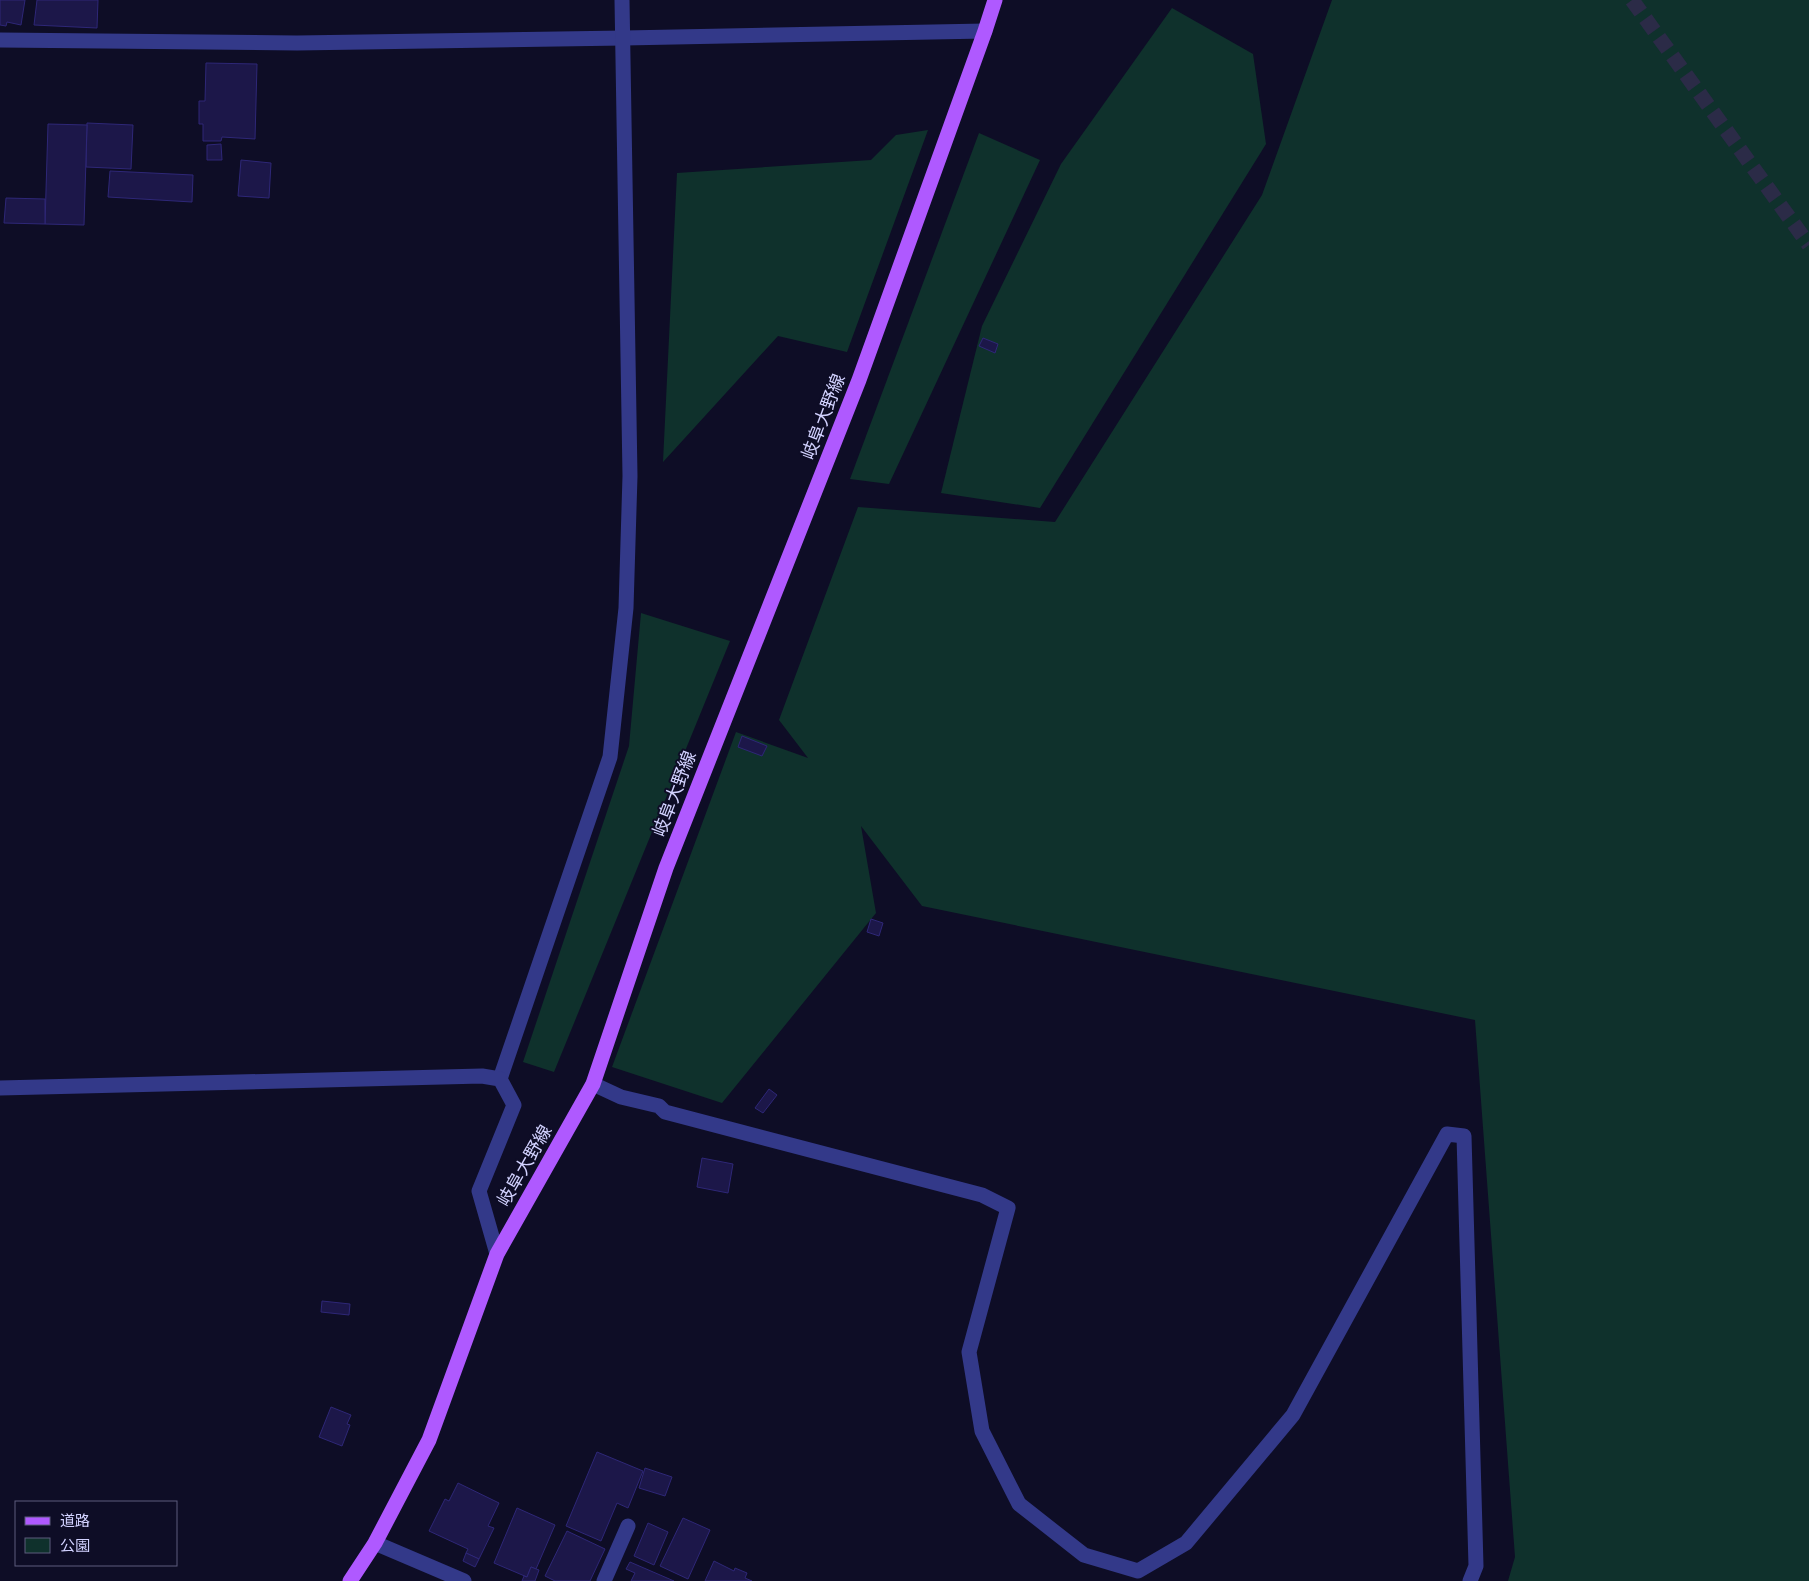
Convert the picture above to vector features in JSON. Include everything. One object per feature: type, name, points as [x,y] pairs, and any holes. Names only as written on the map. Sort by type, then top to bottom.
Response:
[{"type":"main road","name":"岐阜大野線","points":[[350,1581],[375,1543],[429,1440],[497,1254],[594,1084],[666,868],[859,380],[995,0]]},
{"type":"street","points":[[497,1254],[480,1191],[514,1105],[500,1079],[610,757],[626,608],[630,476],[622,0]]},
{"type":"street","points":[[0,40],[297,43],[985,31]]},
{"type":"street","points":[[0,1088],[482,1076],[500,1079]]},
{"type":"street","points":[[594,1084],[622,1097],[659,1106],[665,1112],[982,1195],[1008,1208],[969,1352],[982,1431],[1019,1504],[1084,1555],[1138,1570],[1186,1542],[1294,1415],[1448,1134],[1464,1136],[1476,1566],[1470,1581]]},
{"type":"street","points":[[604,1581],[628,1526]]},
{"type":"street","points":[[375,1543],[464,1581]]},
{"type":"green space","points":[[1332,0],[1809,0],[1809,1581],[1508,1581],[1515,1557],[1475,1020],[922,906],[861,826],[876,913],[722,1103],[612,1067],[736,732],[808,758],[779,720],[858,507],[1055,522],[1262,195]]},
{"type":"green space","points":[[1172,8],[1253,54],[1266,144],[1040,508],[941,493],[982,326],[1061,164]]},
{"type":"green space","points":[[928,130],[847,352],[778,336],[663,462],[677,173],[871,160],[896,135]]},
{"type":"green space","points":[[979,133],[1040,160],[889,484],[850,479]]},
{"type":"green space","points":[[641,613],[730,641],[554,1072],[523,1062],[629,746]]},
{"type":"building","points":[[0,0],[25,0],[21,25],[7,22],[6,26],[0,25]]},
{"type":"building","points":[[37,0],[98,0],[97,28],[34,25]]},
{"type":"building","points":[[206,63],[257,64],[255,139],[222,137],[221,141],[203,141],[203,124],[199,124],[199,101],[205,101]]},
{"type":"building","points":[[87,123],[133,125],[131,169],[86,167]]},
{"type":"building","points":[[48,124],[87,125],[84,225],[45,224]]},
{"type":"building","points":[[221,144],[222,160],[207,160],[207,145]]},
{"type":"building","points":[[241,160],[271,163],[269,198],[238,196]]},
{"type":"building","points":[[110,171],[193,175],[192,202],[108,197]]},
{"type":"building","points":[[6,198],[45,199],[45,224],[4,223]]},
{"type":"building","points":[[983,338],[998,344],[995,353],[979,346]]},
{"type":"building","points":[[742,736],[767,746],[762,756],[738,747]]},
{"type":"building","points":[[871,919],[883,923],[879,936],[867,932]]},
{"type":"building","points":[[769,1089],[777,1095],[763,1113],[755,1108]]},
{"type":"building","points":[[702,1158],[733,1164],[728,1193],[697,1187]]},
{"type":"building","points":[[322,1301],[350,1304],[349,1315],[321,1312]]},
{"type":"building","points":[[331,1407],[351,1415],[347,1424],[350,1425],[342,1446],[319,1437]]},
{"type":"building","points":[[597,1452],[643,1471],[628,1508],[617,1503],[601,1541],[566,1526]]},
{"type":"building","points":[[645,1468],[672,1477],[665,1496],[639,1488]]},
{"type":"building","points":[[458,1483],[499,1503],[488,1526],[494,1528],[479,1559],[466,1553],[468,1549],[429,1531],[445,1499],[449,1501]]},
{"type":"building","points":[[517,1508],[555,1525],[536,1569],[531,1567],[527,1577],[494,1563]]},
{"type":"building","points":[[683,1518],[710,1530],[688,1579],[660,1566]]},
{"type":"building","points":[[648,1523],[668,1532],[654,1565],[634,1556]]},
{"type":"building","points":[[567,1531],[605,1549],[590,1581],[555,1581],[545,1576]]},
{"type":"building","points":[[466,1553],[479,1559],[475,1567],[463,1561]]},
{"type":"building","points":[[714,1561],[734,1571],[735,1568],[747,1573],[745,1578],[752,1581],[705,1581]]},
{"type":"building","points":[[630,1562],[674,1581],[631,1581],[635,1573],[626,1569]]},
{"type":"building","points":[[531,1567],[539,1570],[535,1581],[522,1581],[524,1576],[527,1577]]},
{"type":"tunnel","points":[[1632,0],[1809,245]]}]
